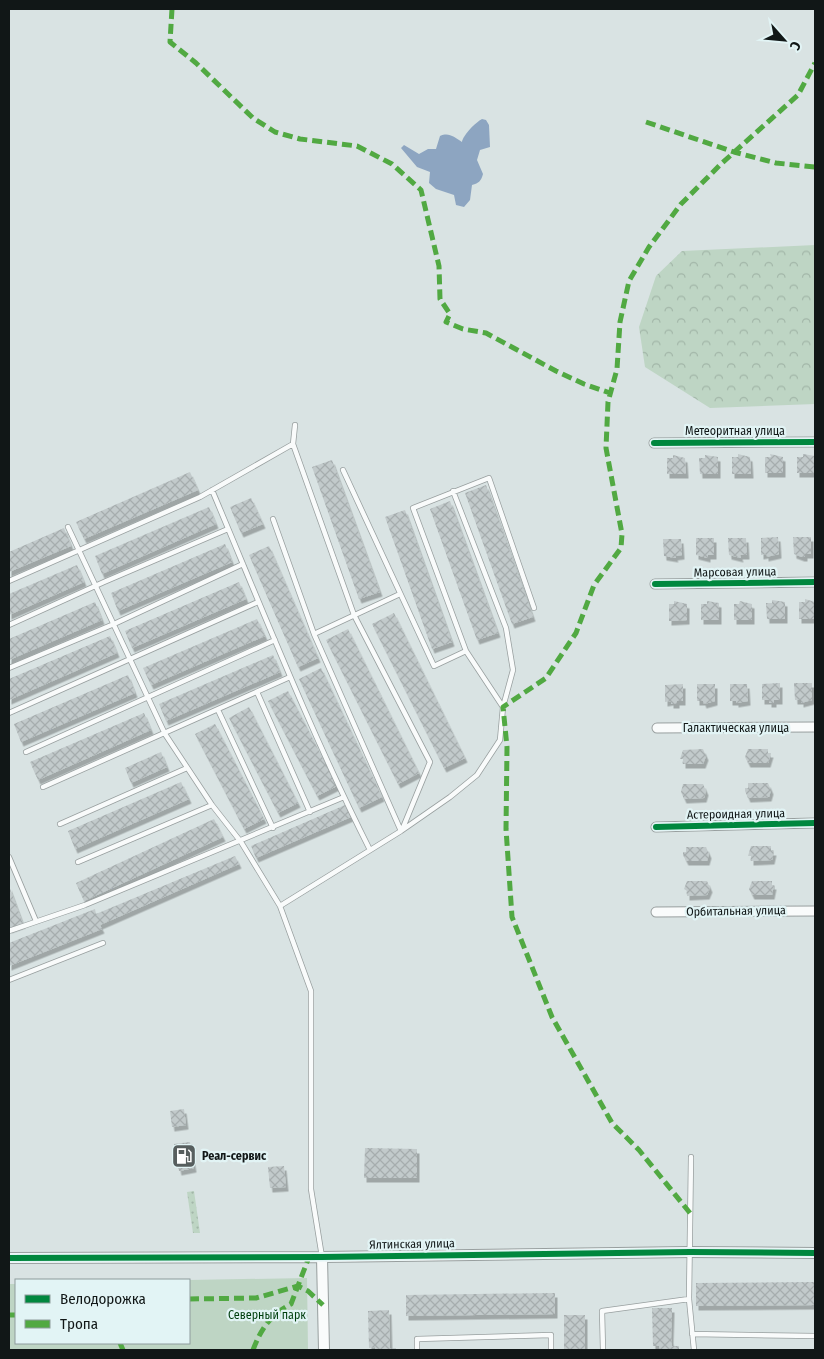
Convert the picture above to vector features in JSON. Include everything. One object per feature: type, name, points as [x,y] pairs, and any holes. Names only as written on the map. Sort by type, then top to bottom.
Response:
[{"type":"street","name":"Метеоритная улица","points":[[654,443],[815,442]]},
{"type":"street","name":"Марсовая улица","points":[[655,584],[815,582]]},
{"type":"street","name":"Галактическая улица","points":[[657,728],[815,727]]},
{"type":"street","name":"Астероидная улица","points":[[656,827],[815,824]]},
{"type":"street","name":"Орбитальная улица","points":[[656,912],[815,911]]},
{"type":"street","name":"Ялтинская улица","points":[[9,1258],[322,1257],[690,1252],[815,1253]]},
{"type":"street","points":[[322,1257],[324,1350]]},
{"type":"lane","points":[[295,425],[293,444],[354,615],[430,762],[401,831]]},
{"type":"lane","points":[[9,582],[212,490],[293,444]]},
{"type":"lane","points":[[343,470],[434,666],[466,650]]},
{"type":"lane","points":[[503,707],[466,650],[413,508],[489,478],[534,608]]},
{"type":"lane","points":[[212,490],[290,677],[370,850]]},
{"type":"lane","points":[[280,906],[401,831],[477,775],[500,740],[503,707],[513,670],[506,628],[453,491]]},
{"type":"lane","points":[[273,519],[314,634],[401,831]]},
{"type":"lane","points":[[68,527],[165,734],[212,805],[241,842],[280,906],[311,991],[310,1189],[322,1257]]},
{"type":"lane","points":[[9,625],[228,530]]},
{"type":"lane","points":[[9,668],[114,624],[243,564]]},
{"type":"lane","points":[[314,634],[400,594]]},
{"type":"lane","points":[[9,714],[258,602]]},
{"type":"lane","points":[[26,752],[275,640]]},
{"type":"lane","points":[[43,787],[290,677]]},
{"type":"lane","points":[[257,692],[310,812]]},
{"type":"lane","points":[[218,710],[272,828]]},
{"type":"lane","points":[[60,824],[187,768]]},
{"type":"lane","points":[[9,931],[85,905],[241,842],[344,797]]},
{"type":"lane","points":[[78,862],[212,805]]},
{"type":"lane","points":[[9,857],[36,921]]},
{"type":"lane","points":[[9,980],[103,943]]},
{"type":"lane","points":[[691,1157],[689,1299],[694,1350]]},
{"type":"lane","points":[[603,1350],[602,1311],[689,1299]]},
{"type":"lane","points":[[417,1350],[417,1339],[551,1334],[551,1350]]},
{"type":"lane","points":[[692,1334],[815,1336]]},
{"type":"green space","points":[[815,245],[815,404],[710,408],[645,367],[639,327],[656,276],[682,251]]},
{"type":"green space","points":[[194,1191],[200,1233],[193,1233],[187,1192]]},
{"type":"green space","name":"Северный парк","points":[[307,1278],[308,1350],[9,1350],[9,1284],[15,1284],[15,1344],[190,1344],[190,1280]]},
{"type":"water","points":[[482,119],[486,120],[489,125],[490,147],[480,150],[477,160],[483,174],[479,181],[472,185],[470,200],[464,207],[456,205],[454,195],[436,189],[429,183],[430,172],[417,167],[401,148],[404,145],[419,154],[428,149],[436,149],[440,136],[446,135],[462,142],[470,129]]},
{"type":"building","points":[[738,454],[750,457],[751,474],[732,474],[732,457],[738,457]]},
{"type":"building","points":[[770,454],[783,457],[783,473],[765,473],[765,457],[771,457]]},
{"type":"building","points":[[803,454],[815,456],[815,473],[797,473],[797,457],[803,457]]},
{"type":"building","points":[[673,455],[685,458],[686,474],[667,474],[667,458],[673,458]]},
{"type":"building","points":[[705,455],[718,457],[718,474],[700,474],[699,458],[705,458]]},
{"type":"building","points":[[332,460],[380,592],[359,599],[312,467]]},
{"type":"building","points":[[190,472],[198,490],[84,539],[76,522]]},
{"type":"building","points":[[486,485],[533,617],[512,624],[465,493]]},
{"type":"building","points":[[251,498],[263,524],[241,533],[230,507]]},
{"type":"building","points":[[450,501],[498,633],[477,640],[430,509]]},
{"type":"building","points":[[209,507],[216,524],[102,574],[95,556]]},
{"type":"building","points":[[405,510],[452,642],[432,649],[385,517]]},
{"type":"building","points":[[64,528],[71,546],[9,572],[9,552]]},
{"type":"building","points":[[778,537],[779,554],[766,557],[766,554],[761,555],[761,538]]},
{"type":"building","points":[[793,537],[811,537],[811,554],[805,554],[805,557],[802,557],[794,554]]},
{"type":"building","points":[[696,538],[714,538],[714,555],[708,555],[708,558],[696,555]]},
{"type":"building","points":[[728,538],[746,538],[747,555],[740,555],[741,558],[729,555]]},
{"type":"building","points":[[663,539],[681,539],[682,555],[675,556],[676,558],[664,556]]},
{"type":"building","points":[[225,544],[232,562],[118,611],[111,593]]},
{"type":"building","points":[[269,546],[318,658],[298,667],[249,555]]},
{"type":"building","points":[[77,565],[84,582],[9,615],[9,594]]},
{"type":"building","points":[[239,582],[246,599],[132,648],[125,631]]},
{"type":"building","points":[[805,599],[815,602],[815,619],[799,619],[799,602],[805,602]]},
{"type":"building","points":[[772,600],[785,602],[785,619],[767,619],[766,603],[772,603]]},
{"type":"building","points":[[674,601],[687,604],[687,620],[669,621],[669,604],[674,604]]},
{"type":"building","points":[[707,601],[719,603],[719,620],[701,620],[701,604],[707,604]]},
{"type":"building","points":[[740,601],[752,604],[752,620],[734,620],[734,604],[739,604]]},
{"type":"building","points":[[95,602],[102,620],[9,660],[9,639]]},
{"type":"building","points":[[394,613],[465,758],[444,768],[372,624]]},
{"type":"building","points":[[257,619],[265,636],[151,685],[143,668]]},
{"type":"building","points":[[348,629],[419,773],[398,784],[326,640]]},
{"type":"building","points":[[110,636],[117,653],[9,700],[9,679]]},
{"type":"building","points":[[273,655],[280,672],[166,721],[159,704]]},
{"type":"building","points":[[321,668],[382,797],[359,808],[299,679]]},
{"type":"building","points":[[128,675],[135,693],[21,742],[14,724]]},
{"type":"building","points":[[780,683],[780,700],[774,700],[774,703],[769,703],[769,700],[762,700],[762,684]]},
{"type":"building","points":[[794,683],[812,683],[812,700],[801,703],[801,700],[795,700]]},
{"type":"building","points":[[683,684],[683,701],[677,701],[677,704],[671,704],[671,701],[665,702],[665,685]]},
{"type":"building","points":[[697,684],[715,684],[715,701],[704,704],[703,701],[697,701]]},
{"type":"building","points":[[730,684],[747,684],[748,701],[736,703],[736,701],[730,701]]},
{"type":"building","points":[[288,691],[337,786],[317,796],[268,701]]},
{"type":"building","points":[[249,707],[298,803],[278,813],[229,718]]},
{"type":"building","points":[[144,713],[151,730],[38,780],[30,762]]},
{"type":"building","points":[[215,724],[264,819],[244,829],[195,734]]},
{"type":"building","points":[[703,749],[706,756],[703,764],[683,764],[683,759],[680,759],[683,750]]},
{"type":"building","points":[[748,749],[768,749],[768,753],[771,753],[768,763],[748,763],[745,757]]},
{"type":"building","points":[[161,752],[167,767],[131,783],[125,768]]},
{"type":"building","points":[[181,782],[189,799],[75,849],[68,831]]},
{"type":"building","points":[[748,783],[768,783],[771,790],[769,797],[748,798],[745,788],[748,788]]},
{"type":"building","points":[[683,784],[703,784],[706,791],[704,798],[684,799],[681,792]]},
{"type":"building","points":[[345,805],[351,817],[256,858],[251,846]]},
{"type":"building","points":[[214,819],[223,837],[84,901],[76,883]]},
{"type":"building","points":[[751,846],[771,846],[771,851],[774,851],[772,860],[751,861],[751,856],[748,856]]},
{"type":"building","points":[[686,847],[706,847],[709,854],[707,861],[686,861],[683,852],[686,852]]},
{"type":"building","points":[[235,856],[239,864],[100,925],[102,929],[9,966],[9,943],[95,909],[96,914]]},
{"type":"building","points":[[687,881],[707,881],[710,888],[707,895],[687,896],[687,891],[684,889]]},
{"type":"building","points":[[752,881],[772,881],[772,885],[774,885],[772,895],[752,895],[749,889]]},
{"type":"building","points":[[9,886],[23,924],[9,929]]},
{"type":"building","points":[[184,1109],[186,1125],[172,1127],[170,1111]]},
{"type":"building","name":"Реал-сервис","points":[[190,1142],[194,1168],[179,1171],[174,1144]]},
{"type":"building","points":[[365,1148],[417,1149],[417,1178],[364,1178]]},
{"type":"building","points":[[284,1166],[286,1187],[270,1188],[268,1167]]},
{"type":"building","points":[[815,1282],[815,1305],[696,1306],[696,1283]]},
{"type":"building","points":[[555,1293],[555,1314],[406,1316],[406,1295]]},
{"type":"building","points":[[652,1308],[672,1308],[672,1346],[679,1346],[679,1350],[659,1350],[659,1346],[653,1346]]},
{"type":"building","points":[[389,1310],[390,1348],[396,1348],[396,1350],[375,1350],[375,1347],[369,1348],[368,1311]]},
{"type":"building","points":[[564,1315],[585,1315],[585,1350],[564,1350]]},
{"type":"marked path","points":[[172,9],[170,42],[196,63],[253,118],[275,132],[300,139],[357,146],[392,164],[421,190],[439,266],[440,299],[450,314],[446,322],[463,329],[486,333],[556,371],[610,393]]},
{"type":"marked path","points":[[690,1213],[639,1150],[612,1123],[552,1017],[512,917],[506,829],[507,747],[503,707],[546,678],[576,633],[594,585],[621,548],[622,534],[606,448],[608,402],[617,369],[620,322],[629,281],[649,247],[681,204],[721,164],[798,95],[815,63]]},
{"type":"marked path","points":[[646,122],[734,152],[776,163],[815,167]]},
{"type":"marked path","points":[[253,1350],[259,1335],[267,1323],[277,1313],[291,1304],[309,1257]]},
{"type":"marked path","points":[[190,1299],[256,1298],[298,1286],[308,1291],[323,1305]]},
{"type":"marked path","points":[[9,1315],[15,1315]]},
{"type":"marked path","points":[[120,1344],[123,1350]]},
{"type":"cycle path","points":[[654,443],[815,442]]},
{"type":"cycle path","points":[[655,584],[815,582]]},
{"type":"cycle path","points":[[656,827],[815,823]]},
{"type":"cycle path","points":[[9,1258],[322,1257],[690,1252],[815,1253]]},
{"type":"place","name":"Реал-сервис","points":[[184,1156]]}]
